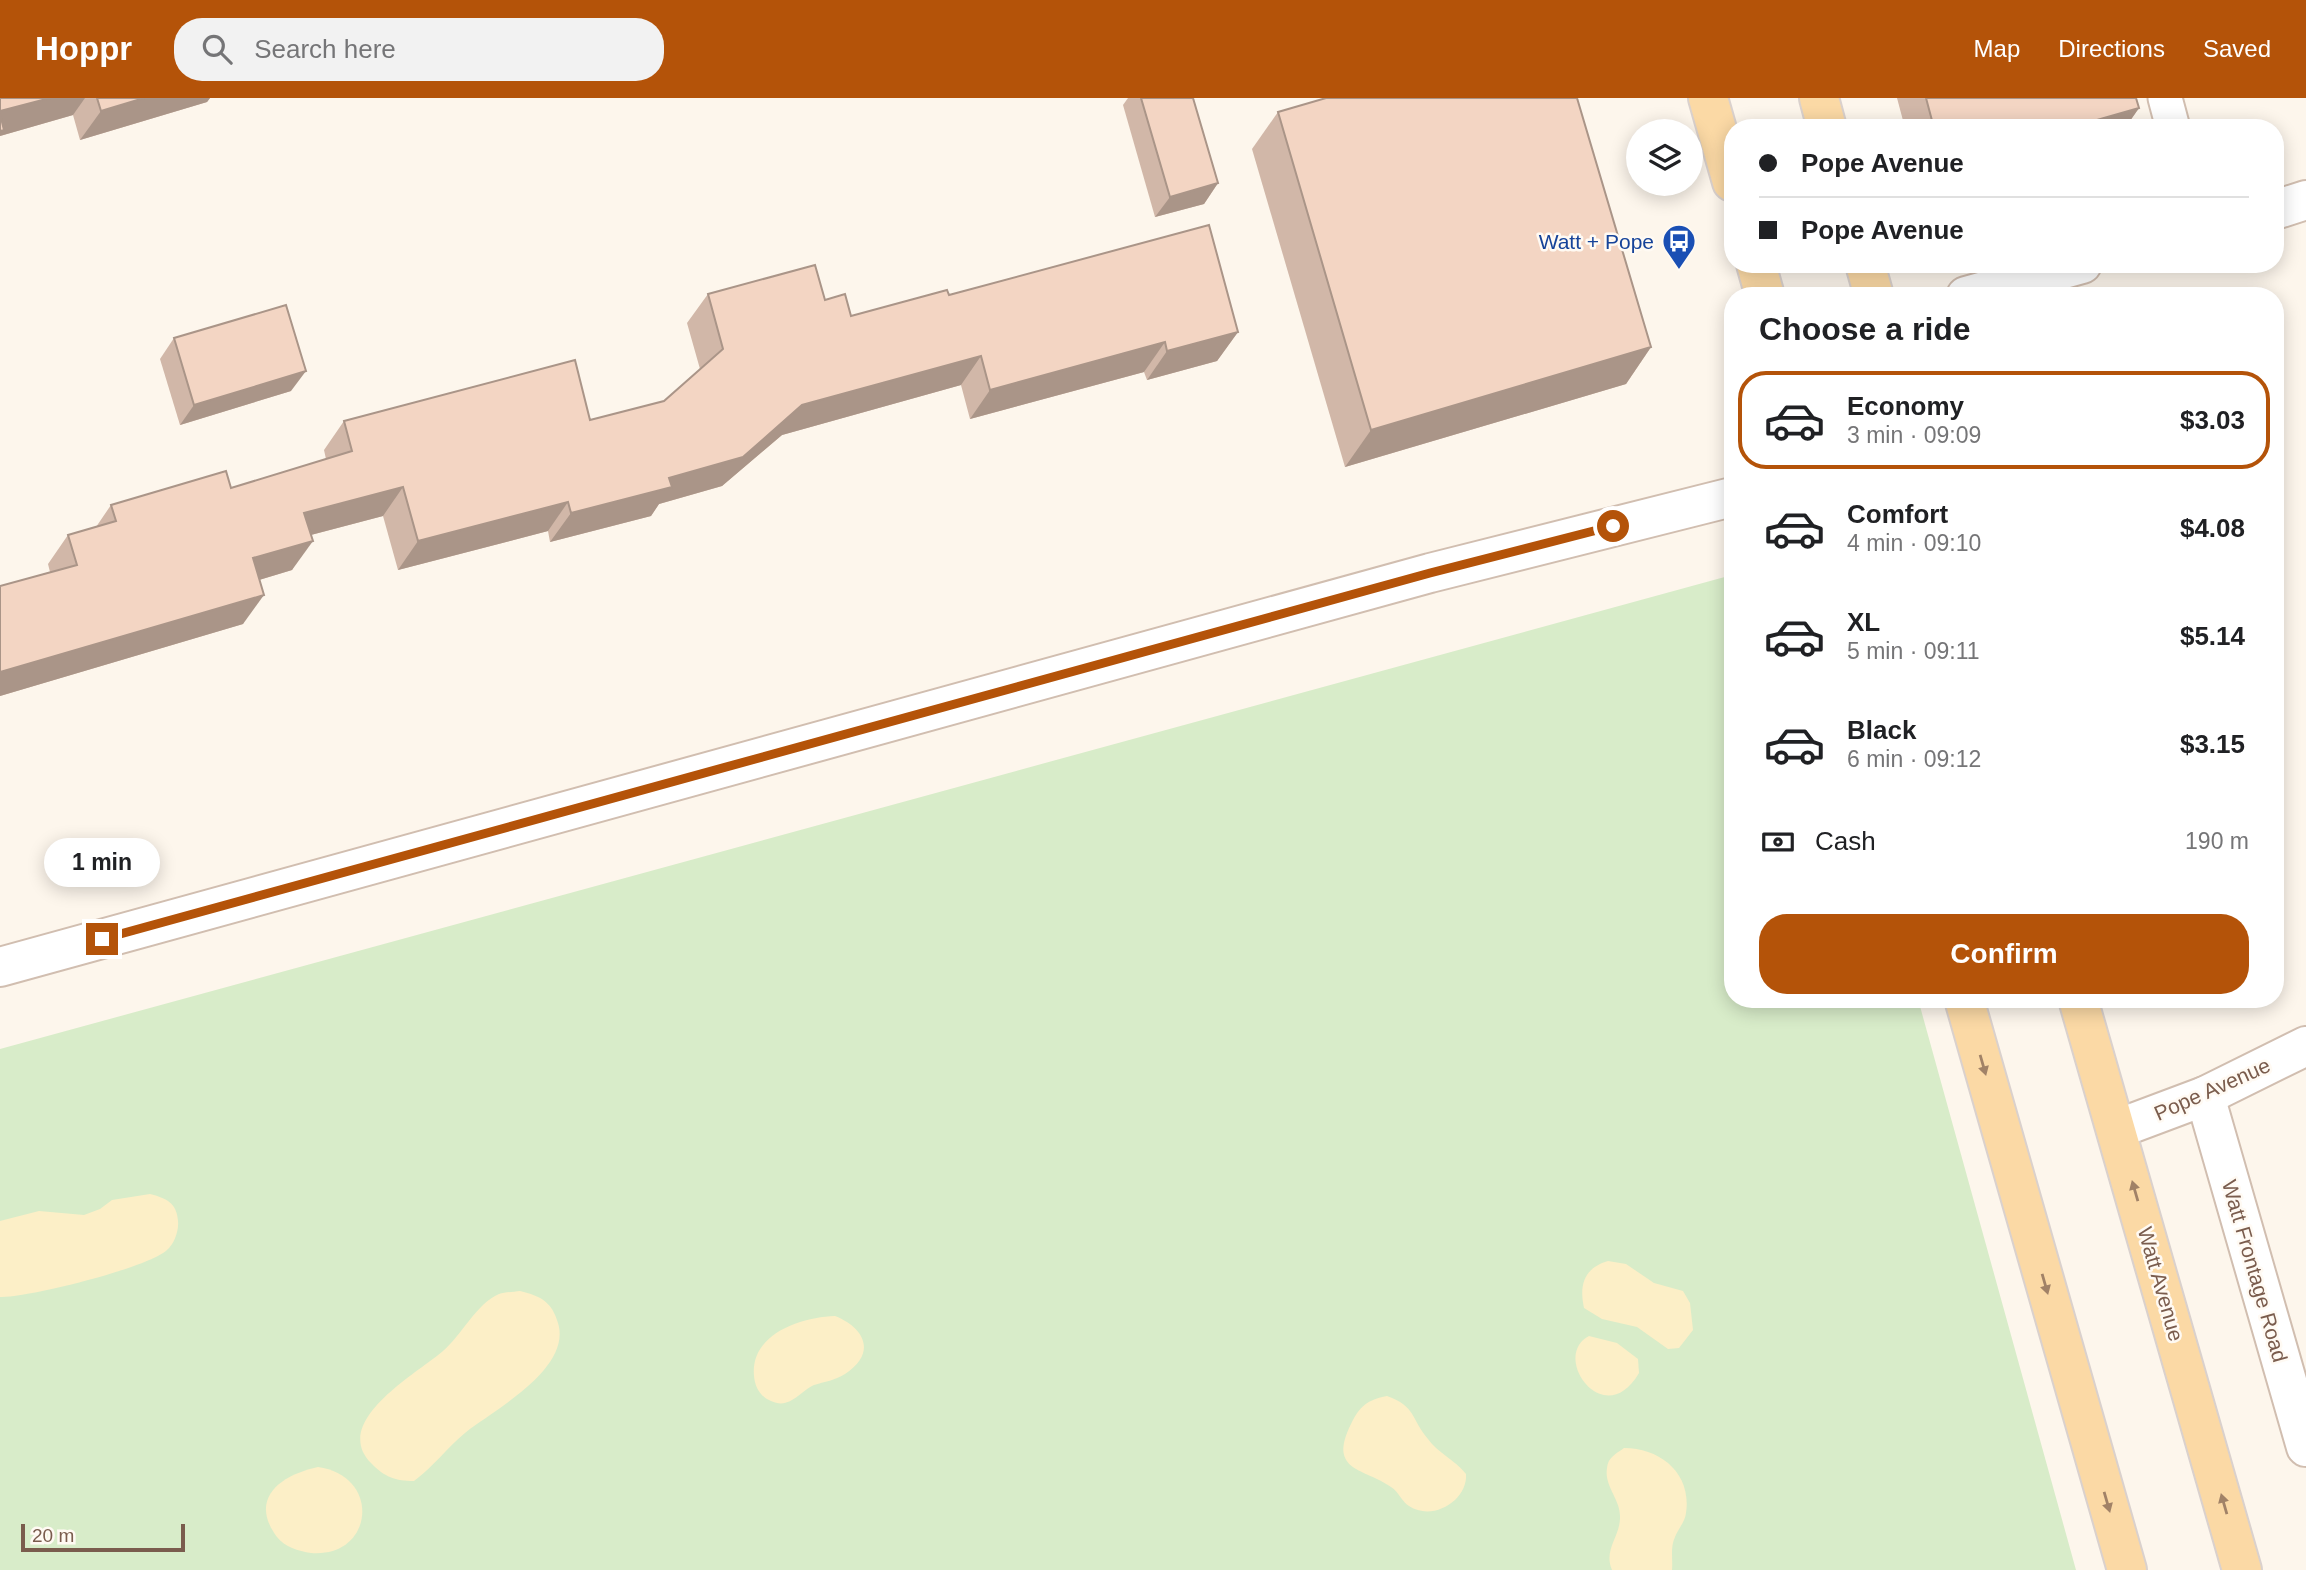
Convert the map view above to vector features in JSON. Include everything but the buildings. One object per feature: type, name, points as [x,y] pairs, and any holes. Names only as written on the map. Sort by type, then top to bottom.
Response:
[{"type":"main road","points":[[1708,98],[1724,154]]},
{"type":"main road","points":[[1819,98],[1825,119]]},
{"type":"main road","points":[[1967,1008],[2127,1570]]},
{"type":"main road","name":"Watt Avenue","points":[[2081,1008],[2242,1570]]},
{"type":"street","points":[[2284,207],[2306,200]]},
{"type":"street","points":[[1998,287],[2049,273]]},
{"type":"street","points":[[0,967],[1417,576],[1724,499]]},
{"type":"street","name":"Pope Avenue","points":[[2117,1129],[2205,1096],[2306,1046]]},
{"type":"street","name":"Watt Frontage Road","points":[[2205,1096],[2306,1447]]},
{"type":"lane","points":[[2165,98],[2171,119]]},
{"type":"green space","points":[[1724,577],[1724,1008],[1920,1008],[2076,1570],[0,1570],[0,1049]]},
{"type":"sand","points":[[150,1194],[170,1202],[177,1215],[177,1233],[167,1250],[137,1265],[86,1281],[34,1293],[0,1297],[0,1221],[39,1211],[84,1215],[100,1209],[112,1200]]},
{"type":"sand","points":[[1608,1261],[1626,1264],[1654,1283],[1683,1291],[1690,1303],[1693,1330],[1679,1348],[1668,1349],[1637,1327],[1602,1319],[1584,1308],[1582,1292],[1585,1278],[1593,1268]]},
{"type":"sand","points":[[520,1291],[545,1301],[558,1323],[559,1340],[553,1356],[542,1372],[528,1387],[465,1433],[414,1481],[396,1479],[381,1472],[371,1463],[361,1447],[361,1431],[369,1415],[398,1385],[443,1351],[491,1298],[501,1293]]},
{"type":"sand","points":[[835,1316],[854,1327],[860,1334],[864,1350],[855,1366],[838,1378],[814,1385],[784,1403],[764,1397],[759,1392],[754,1376],[755,1361],[760,1349],[769,1339],[793,1324]]},
{"type":"sand","points":[[1589,1336],[1617,1343],[1638,1359],[1639,1373],[1625,1389],[1611,1395],[1598,1393],[1586,1384],[1578,1372],[1575,1359],[1579,1346]]},
{"type":"sand","points":[[1387,1396],[1403,1404],[1432,1444],[1466,1474],[1461,1492],[1447,1506],[1438,1510],[1418,1510],[1407,1504],[1391,1487],[1346,1460],[1343,1451],[1345,1440],[1358,1413],[1369,1402]]},
{"type":"sand","points":[[1624,1448],[1638,1449],[1661,1458],[1679,1475],[1684,1486],[1686,1513],[1673,1541],[1672,1570],[1612,1570],[1611,1549],[1620,1516],[1608,1481],[1607,1468],[1611,1458]]},
{"type":"sand","points":[[318,1467],[339,1473],[353,1485],[361,1499],[362,1515],[358,1530],[348,1543],[332,1551],[311,1553],[292,1548],[280,1540],[269,1523],[266,1511],[267,1500],[281,1482]]},
{"type":"place","name":"Watt + Pope","points":[[1679,271]]},
{"type":"route","points":[[102,939],[1430,573],[1613,526]]}]
